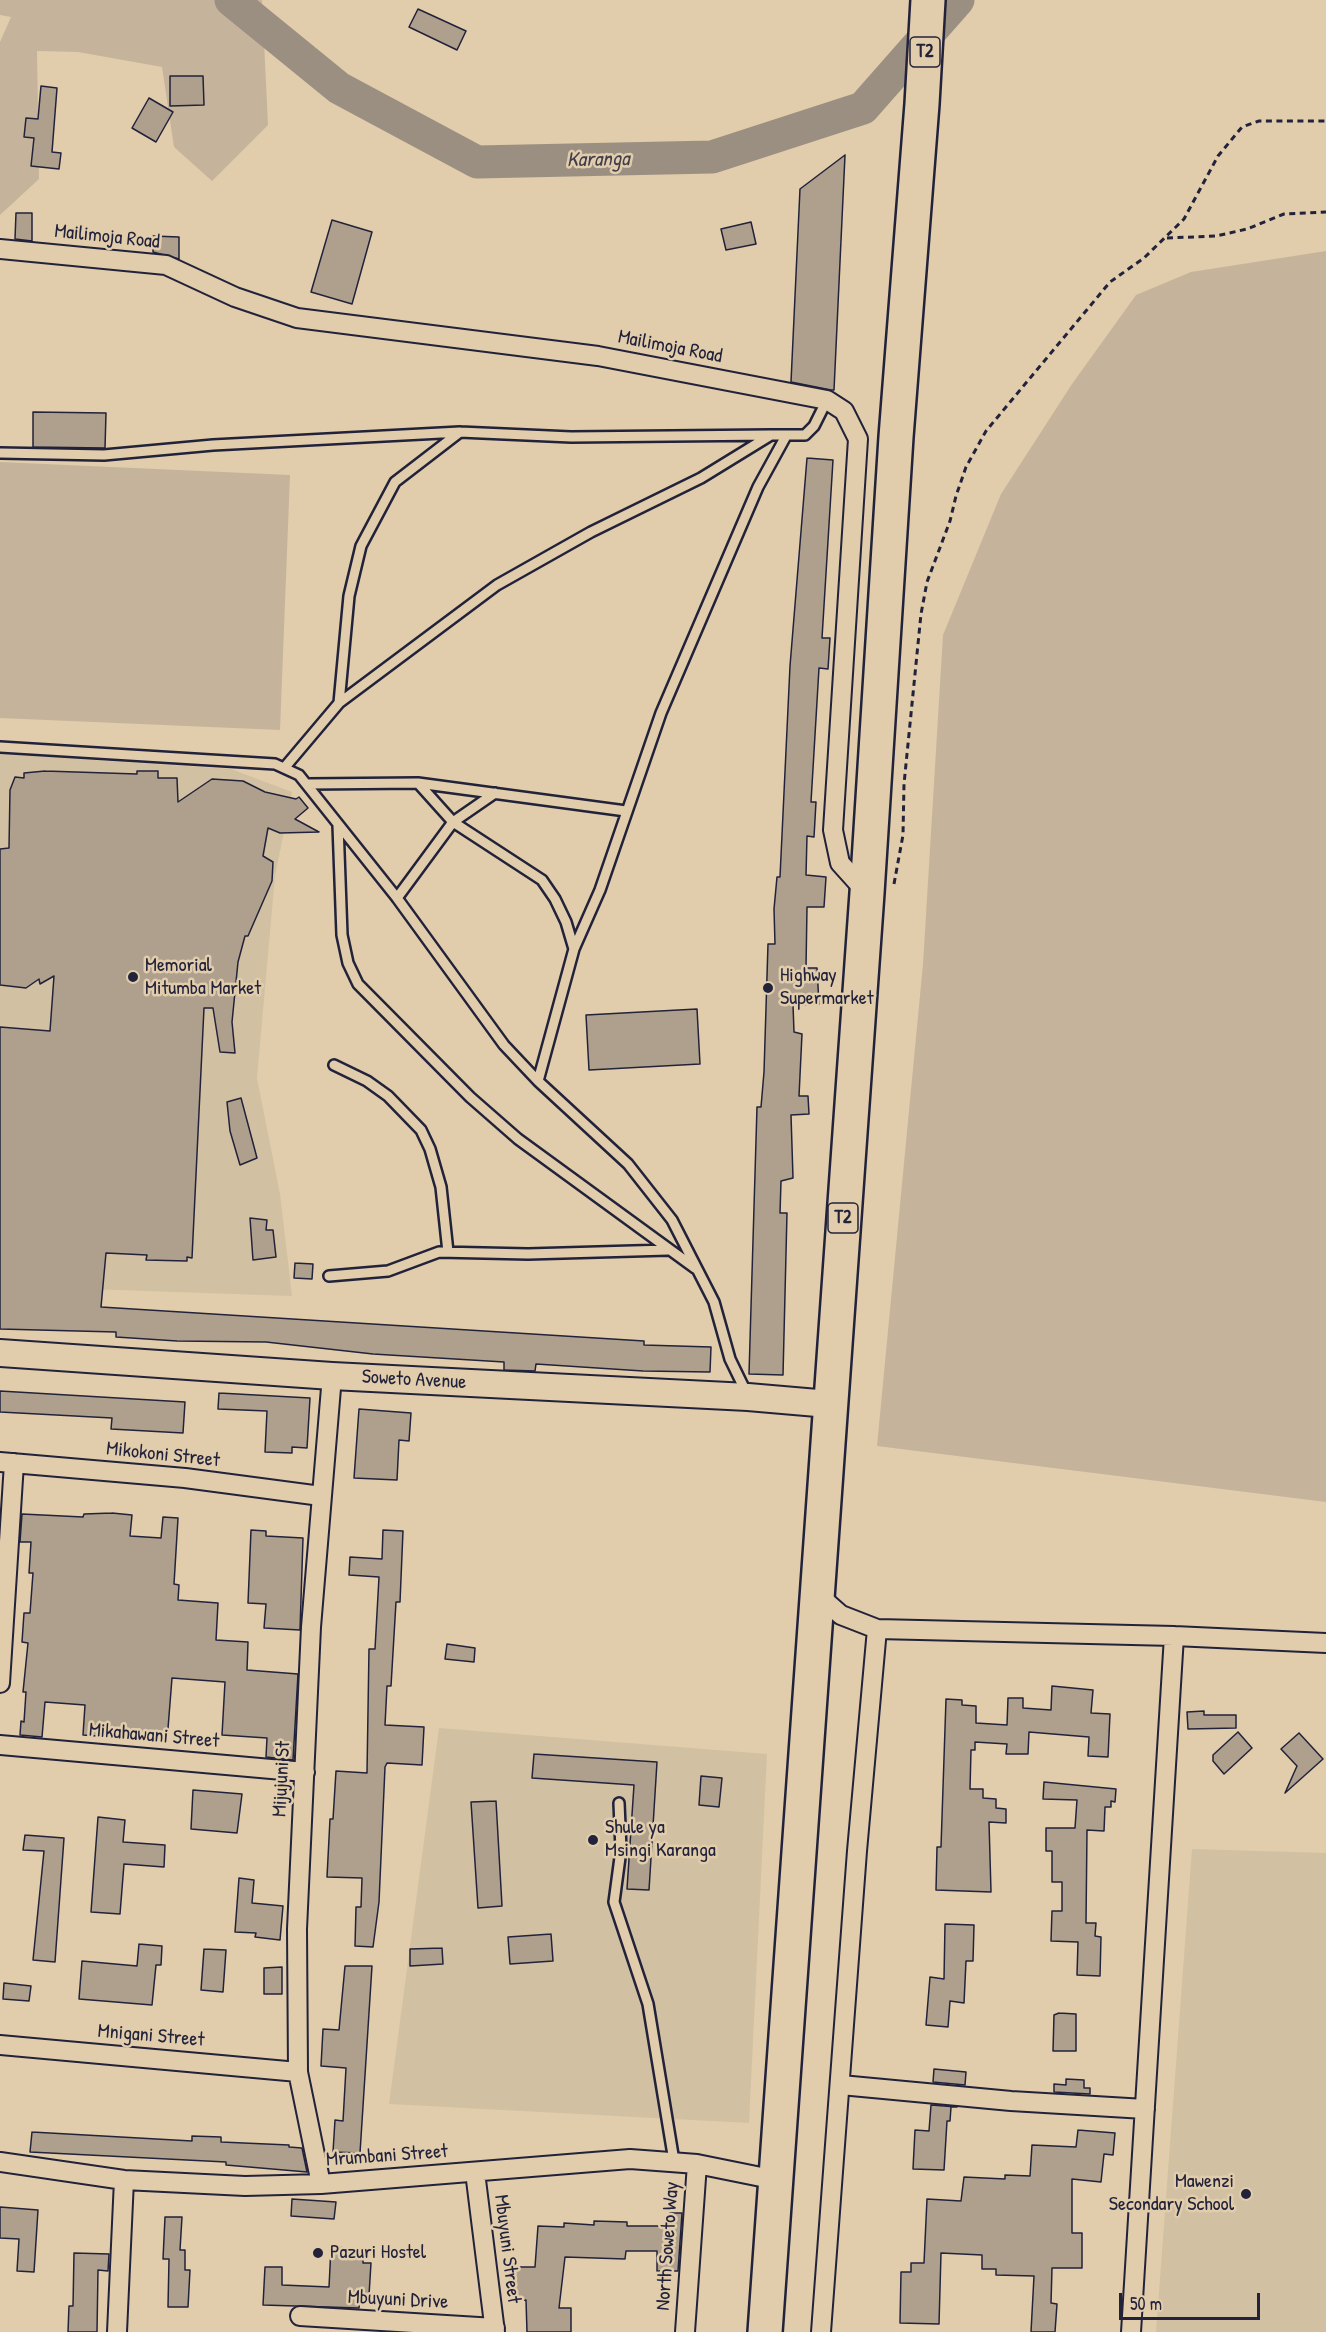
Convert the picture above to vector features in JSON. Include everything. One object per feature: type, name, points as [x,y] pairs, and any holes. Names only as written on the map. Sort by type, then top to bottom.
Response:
[{"type":"highway","name":"T2","points":[[765,2332],[829,1404],[880,889],[896,437],[928,0]]},
{"type":"street","name":"Mailimoja Road","points":[[0,249],[166,265],[235,297],[297,318],[598,356],[827,400]]},
{"type":"street","points":[[827,400],[844,411],[858,439],[833,830],[840,863],[880,889]]},
{"type":"street","name":"Soweto Avenue","points":[[0,1353],[332,1376],[748,1396],[829,1404]]},
{"type":"street","name":"Mijujuni St","points":[[321,2184],[298,2072],[297,1929],[321,1496],[332,1376]]},
{"type":"street","points":[[0,1683],[7,1462]]},
{"type":"street","name":"Mikokoni Street","points":[[7,1462],[185,1478],[321,1496]]},
{"type":"street","points":[[817,1594],[842,1615],[877,1629],[1174,1636],[1326,1643]]},
{"type":"street","points":[[821,2332],[857,1851],[877,1629]]},
{"type":"street","points":[[1131,2332],[1174,1636]]},
{"type":"street","name":"Mikahawani Street","points":[[0,1745],[305,1772]]},
{"type":"street","points":[[0,2031],[8,2045]]},
{"type":"street","name":"Mnigani Street","points":[[8,2045],[298,2072]]},
{"type":"street","points":[[841,2085],[1011,2101],[1144,2109]]},
{"type":"street","name":"Mrumbani Street","points":[[0,2162],[124,2180],[244,2186],[321,2184],[630,2159],[696,2164],[776,2180]]},
{"type":"street","name":"North Soweto Way","points":[[685,2332],[696,2164]]},
{"type":"street","name":"Mbuyuni Street","points":[[474,2172],[495,2330]]},
{"type":"street","points":[[117,2332],[124,2180]]},
{"type":"street","name":"Mbuyuni Drive","points":[[300,2316],[495,2330]]},
{"type":"lane","points":[[0,453],[105,455],[213,445],[460,432],[570,437],[805,435],[814,426],[827,400]]},
{"type":"lane","points":[[339,703],[349,596],[361,546],[395,482],[460,432]]},
{"type":"lane","points":[[285,767],[339,703],[497,585],[591,532],[701,478],[771,435]]},
{"type":"lane","points":[[538,1081],[574,949],[600,890],[661,713],[758,487],[786,436]]},
{"type":"lane","points":[[0,747],[285,767],[299,775],[397,898],[504,1045],[538,1081],[601,1138],[643,1183],[672,1220],[714,1302],[730,1359],[748,1396]]},
{"type":"lane","points":[[308,784],[418,783],[626,811]]},
{"type":"lane","points":[[418,783],[453,822],[542,880],[562,914],[574,949]]},
{"type":"lane","points":[[397,898],[453,822],[495,793]]},
{"type":"lane","points":[[338,825],[342,935],[348,963],[358,984],[470,1097],[510,1132],[668,1250],[696,1268]]},
{"type":"lane","points":[[334,1065],[367,1081],[388,1096],[421,1130],[430,1149],[441,1187],[448,1252]]},
{"type":"lane","points":[[329,1276],[388,1271],[429,1255],[448,1252],[528,1254],[668,1250]]},
{"type":"lane","points":[[619,1803],[621,1850],[614,1902],[648,2004],[674,2161]]},
{"type":"path","points":[[880,889],[903,835],[904,784],[921,614],[927,582],[966,467],[986,431],[1110,282],[1167,238],[1184,219],[1218,156],[1242,127],[1259,121],[1326,121]]},
{"type":"path","points":[[1167,238],[1216,236],[1247,229],[1284,214],[1326,212]]},
{"type":"shaded area","points":[[0,0],[262,0],[268,125],[212,181],[174,147],[162,67],[78,52],[37,51],[39,179],[0,215],[0,42],[11,17],[0,15]]},
{"type":"shaded area","points":[[1326,251],[1326,1502],[877,1446],[923,964],[943,635],[1001,494],[1072,384],[1136,295],[1191,272]]},
{"type":"shaded area","points":[[0,462],[290,475],[280,730],[0,718]]},
{"type":"shaded area","name":"Memorial Mitumba Market","points":[[0,754],[231,769],[292,792],[275,876],[257,1078],[280,1194],[292,1296],[0,1286]]},
{"type":"shaded area","points":[[439,1728],[767,1754],[749,2123],[389,2104]]},
{"type":"shaded area","name":"Mawenzi Secondary School","points":[[1192,1849],[1326,1853],[1326,2332],[1156,2332]]},
{"type":"building","points":[[418,9],[466,31],[457,50],[409,27]]},
{"type":"building","points":[[170,76],[203,76],[204,105],[170,106]]},
{"type":"building","points":[[41,86],[57,88],[52,152],[61,153],[59,169],[31,166],[34,138],[24,137],[26,118],[38,119]]},
{"type":"building","points":[[149,98],[173,112],[156,142],[132,128]]},
{"type":"building","points":[[845,155],[834,390],[831,390],[791,382],[800,189]]},
{"type":"building","points":[[16,213],[32,213],[32,241],[15,239]]},
{"type":"building","points":[[332,220],[372,232],[352,304],[311,292]]},
{"type":"building","points":[[751,222],[756,244],[726,250],[721,229]]},
{"type":"building","points":[[153,236],[179,237],[179,259],[153,252]]},
{"type":"building","points":[[33,412],[106,413],[105,448],[33,447]]},
{"type":"building","points":[[807,458],[833,460],[822,638],[830,638],[828,669],[819,668],[811,802],[816,802],[814,837],[807,836],[806,875],[826,877],[824,907],[807,907],[806,968],[817,968],[819,1004],[793,1005],[794,1032],[802,1034],[799,1096],[808,1096],[809,1114],[791,1115],[793,1178],[781,1181],[780,1213],[787,1213],[783,1375],[749,1374],[757,1107],[761,1107],[764,1072],[768,944],[775,944],[774,909],[777,877],[780,877],[790,666]]},
{"type":"building","name":"Memorial Mitumba Market","points":[[45,771],[137,774],[137,771],[158,771],[158,778],[177,778],[178,802],[212,779],[243,781],[265,792],[296,799],[299,797],[308,808],[295,819],[319,832],[280,833],[268,828],[263,856],[273,862],[272,881],[248,936],[245,936],[238,962],[232,1022],[235,1053],[220,1052],[213,1008],[204,1008],[192,1258],[187,1257],[187,1261],[146,1260],[147,1255],[106,1253],[101,1307],[644,1341],[644,1345],[711,1347],[710,1372],[643,1371],[536,1364],[535,1371],[504,1370],[504,1362],[373,1354],[266,1342],[177,1341],[116,1337],[116,1332],[0,1329],[0,1027],[50,1031],[54,976],[40,984],[39,979],[26,988],[0,985],[0,849],[9,848],[10,790],[15,777],[24,778],[24,773]]},
{"type":"building","points":[[697,1009],[700,1064],[589,1070],[586,1015]]},
{"type":"building","points":[[241,1098],[257,1158],[240,1165],[230,1131],[227,1102]]},
{"type":"building","points":[[250,1218],[267,1220],[266,1230],[273,1230],[276,1257],[253,1260]]},
{"type":"building","points":[[295,1263],[313,1264],[312,1279],[294,1278]]},
{"type":"building","points":[[0,1391],[185,1402],[183,1433],[111,1429],[112,1418],[0,1412]]},
{"type":"building","points":[[219,1393],[310,1398],[307,1448],[292,1447],[292,1453],[265,1452],[267,1411],[218,1409]]},
{"type":"building","points":[[359,1409],[411,1413],[409,1441],[399,1440],[397,1480],[354,1478]]},
{"type":"building","points":[[22,1514],[83,1517],[84,1514],[132,1515],[130,1536],[161,1538],[163,1517],[178,1518],[174,1584],[179,1585],[178,1600],[218,1603],[216,1640],[248,1642],[247,1670],[298,1674],[293,1760],[266,1757],[267,1738],[222,1735],[225,1682],[172,1678],[167,1741],[83,1735],[85,1705],[45,1702],[42,1737],[20,1735],[21,1721],[24,1722],[26,1692],[23,1692],[28,1643],[22,1642],[24,1613],[30,1613],[33,1573],[29,1573],[31,1542],[20,1542]]},
{"type":"building","points":[[251,1530],[266,1531],[266,1536],[303,1538],[300,1630],[264,1628],[266,1604],[248,1603]]},
{"type":"building","points":[[383,1530],[403,1531],[400,1602],[396,1602],[391,1686],[387,1686],[385,1725],[424,1727],[422,1765],[387,1763],[385,1767],[379,1902],[373,1947],[355,1946],[356,1907],[361,1907],[362,1878],[327,1877],[330,1819],[333,1819],[336,1771],[367,1773],[369,1649],[375,1649],[379,1577],[349,1575],[350,1557],[382,1559]]},
{"type":"building","points":[[447,1644],[475,1648],[474,1662],[445,1659]]},
{"type":"building","points":[[1052,1686],[1093,1690],[1091,1713],[1110,1714],[1108,1757],[1088,1756],[1089,1737],[1029,1732],[1028,1754],[1006,1754],[1007,1744],[975,1742],[975,1750],[971,1750],[970,1789],[983,1789],[983,1798],[996,1799],[996,1808],[1006,1809],[1006,1823],[989,1822],[991,1892],[936,1890],[937,1847],[941,1847],[946,1699],[962,1700],[962,1705],[976,1706],[976,1723],[1007,1725],[1008,1698],[1023,1698],[1023,1708],[1051,1710]]},
{"type":"building","points":[[1204,1711],[1204,1715],[1236,1715],[1236,1728],[1188,1729],[1187,1712]]},
{"type":"building","points":[[1238,1732],[1252,1748],[1224,1774],[1213,1761],[1213,1755]]},
{"type":"building","points":[[1299,1733],[1323,1759],[1285,1793],[1297,1766],[1281,1749]]},
{"type":"building","points":[[534,1754],[657,1762],[649,1890],[627,1889],[634,1785],[532,1778]]},
{"type":"building","points":[[701,1776],[722,1778],[719,1807],[699,1805]]},
{"type":"building","points":[[1044,1782],[1116,1789],[1115,1802],[1111,1801],[1111,1807],[1105,1807],[1104,1831],[1087,1830],[1086,1923],[1096,1923],[1095,1936],[1101,1937],[1100,1976],[1077,1975],[1078,1942],[1051,1941],[1052,1911],[1062,1911],[1062,1882],[1052,1882],[1052,1851],[1046,1851],[1046,1828],[1075,1828],[1077,1800],[1043,1799]]},
{"type":"building","points":[[193,1790],[242,1794],[237,1833],[191,1829]]},
{"type":"building","points":[[496,1801],[502,1906],[478,1908],[471,1802]]},
{"type":"building","points":[[98,1817],[125,1820],[123,1842],[165,1845],[164,1867],[124,1864],[120,1914],[91,1912]]},
{"type":"building","points":[[25,1835],[64,1838],[55,1962],[33,1960],[44,1851],[23,1850]]},
{"type":"building","points":[[239,1878],[254,1880],[252,1903],[283,1906],[280,1940],[255,1937],[256,1933],[235,1932]]},
{"type":"building","points":[[945,1924],[974,1925],[973,1961],[966,1961],[964,2003],[950,2001],[948,2027],[926,2025],[930,1977],[944,1979]]},
{"type":"building","points":[[551,1934],[553,1961],[510,1964],[508,1937]]},
{"type":"building","points":[[139,1944],[162,1946],[161,1965],[156,1965],[152,2005],[79,1999],[82,1961],[137,1966]]},
{"type":"building","points":[[442,1948],[443,1964],[410,1966],[410,1949]]},
{"type":"building","points":[[204,1949],[226,1950],[223,1992],[201,1990]]},
{"type":"building","points":[[345,1966],[372,1966],[360,2153],[333,2152],[335,2120],[343,2121],[346,2068],[321,2066],[323,2029],[339,2030]]},
{"type":"building","points":[[282,1967],[282,1994],[264,1994],[264,1968]]},
{"type":"building","points":[[4,1983],[31,1986],[29,2001],[3,1999]]},
{"type":"building","points":[[1076,2014],[1076,2051],[1053,2051],[1054,2015]]},
{"type":"building","points":[[934,2069],[966,2072],[965,2085],[933,2082]]},
{"type":"building","points":[[1066,2079],[1084,2080],[1084,2088],[1090,2088],[1090,2094],[1054,2092],[1054,2084],[1066,2085]]},
{"type":"building","points":[[931,2105],[957,2107],[951,2107],[950,2121],[947,2121],[944,2170],[913,2169],[915,2130],[929,2131]]},
{"type":"building","points":[[1078,2130],[1115,2133],[1113,2155],[1104,2154],[1101,2182],[1072,2179],[1072,2233],[1082,2233],[1082,2268],[1052,2268],[1051,2303],[1057,2304],[1055,2332],[1031,2332],[1034,2276],[996,2275],[996,2269],[982,2269],[982,2255],[941,2253],[939,2324],[900,2323],[901,2272],[911,2272],[911,2263],[924,2263],[927,2199],[961,2201],[964,2177],[1005,2179],[1005,2175],[1030,2176],[1032,2145],[1076,2147]]},
{"type":"building","points":[[32,2132],[192,2141],[192,2136],[221,2137],[221,2142],[289,2145],[289,2147],[302,2148],[307,2172],[226,2165],[226,2162],[30,2152]]},
{"type":"building","points":[[292,2199],[336,2202],[334,2219],[291,2216]]},
{"type":"building","points":[[0,2207],[38,2210],[34,2272],[17,2271],[19,2239],[0,2238]]},
{"type":"building","points":[[670,2213],[682,2213],[678,2271],[657,2271],[657,2251],[626,2251],[625,2259],[565,2257],[559,2308],[571,2308],[571,2332],[527,2332],[526,2300],[511,2301],[510,2267],[535,2267],[538,2226],[564,2227],[564,2223],[594,2225],[594,2221],[627,2222],[627,2226],[670,2226]]},
{"type":"building","points":[[165,2217],[182,2217],[180,2250],[185,2250],[185,2270],[190,2270],[188,2307],[168,2307],[169,2259],[163,2259]]},
{"type":"building","points":[[331,2247],[363,2249],[363,2263],[371,2263],[369,2295],[360,2294],[359,2308],[263,2305],[265,2267],[282,2267],[282,2285],[329,2287]]},
{"type":"building","points":[[74,2253],[109,2254],[108,2271],[98,2270],[97,2332],[68,2332],[69,2306],[73,2306]]},
{"type":"waterway","name":"Karanga","points":[[231,0],[339,88],[477,162],[712,157],[863,108],[958,0]]},
{"type":"place","name":"Memorial Mitumba Market","points":[[133,977]]},
{"type":"place","name":"Highway Supermarket","points":[[768,988]]},
{"type":"place","name":"Shule ya Msingi Karanga","points":[[593,1840]]},
{"type":"place","name":"Mawenzi Secondary School","points":[[1246,2194]]},
{"type":"place","name":"Pazuri Hostel","points":[[318,2253]]}]
